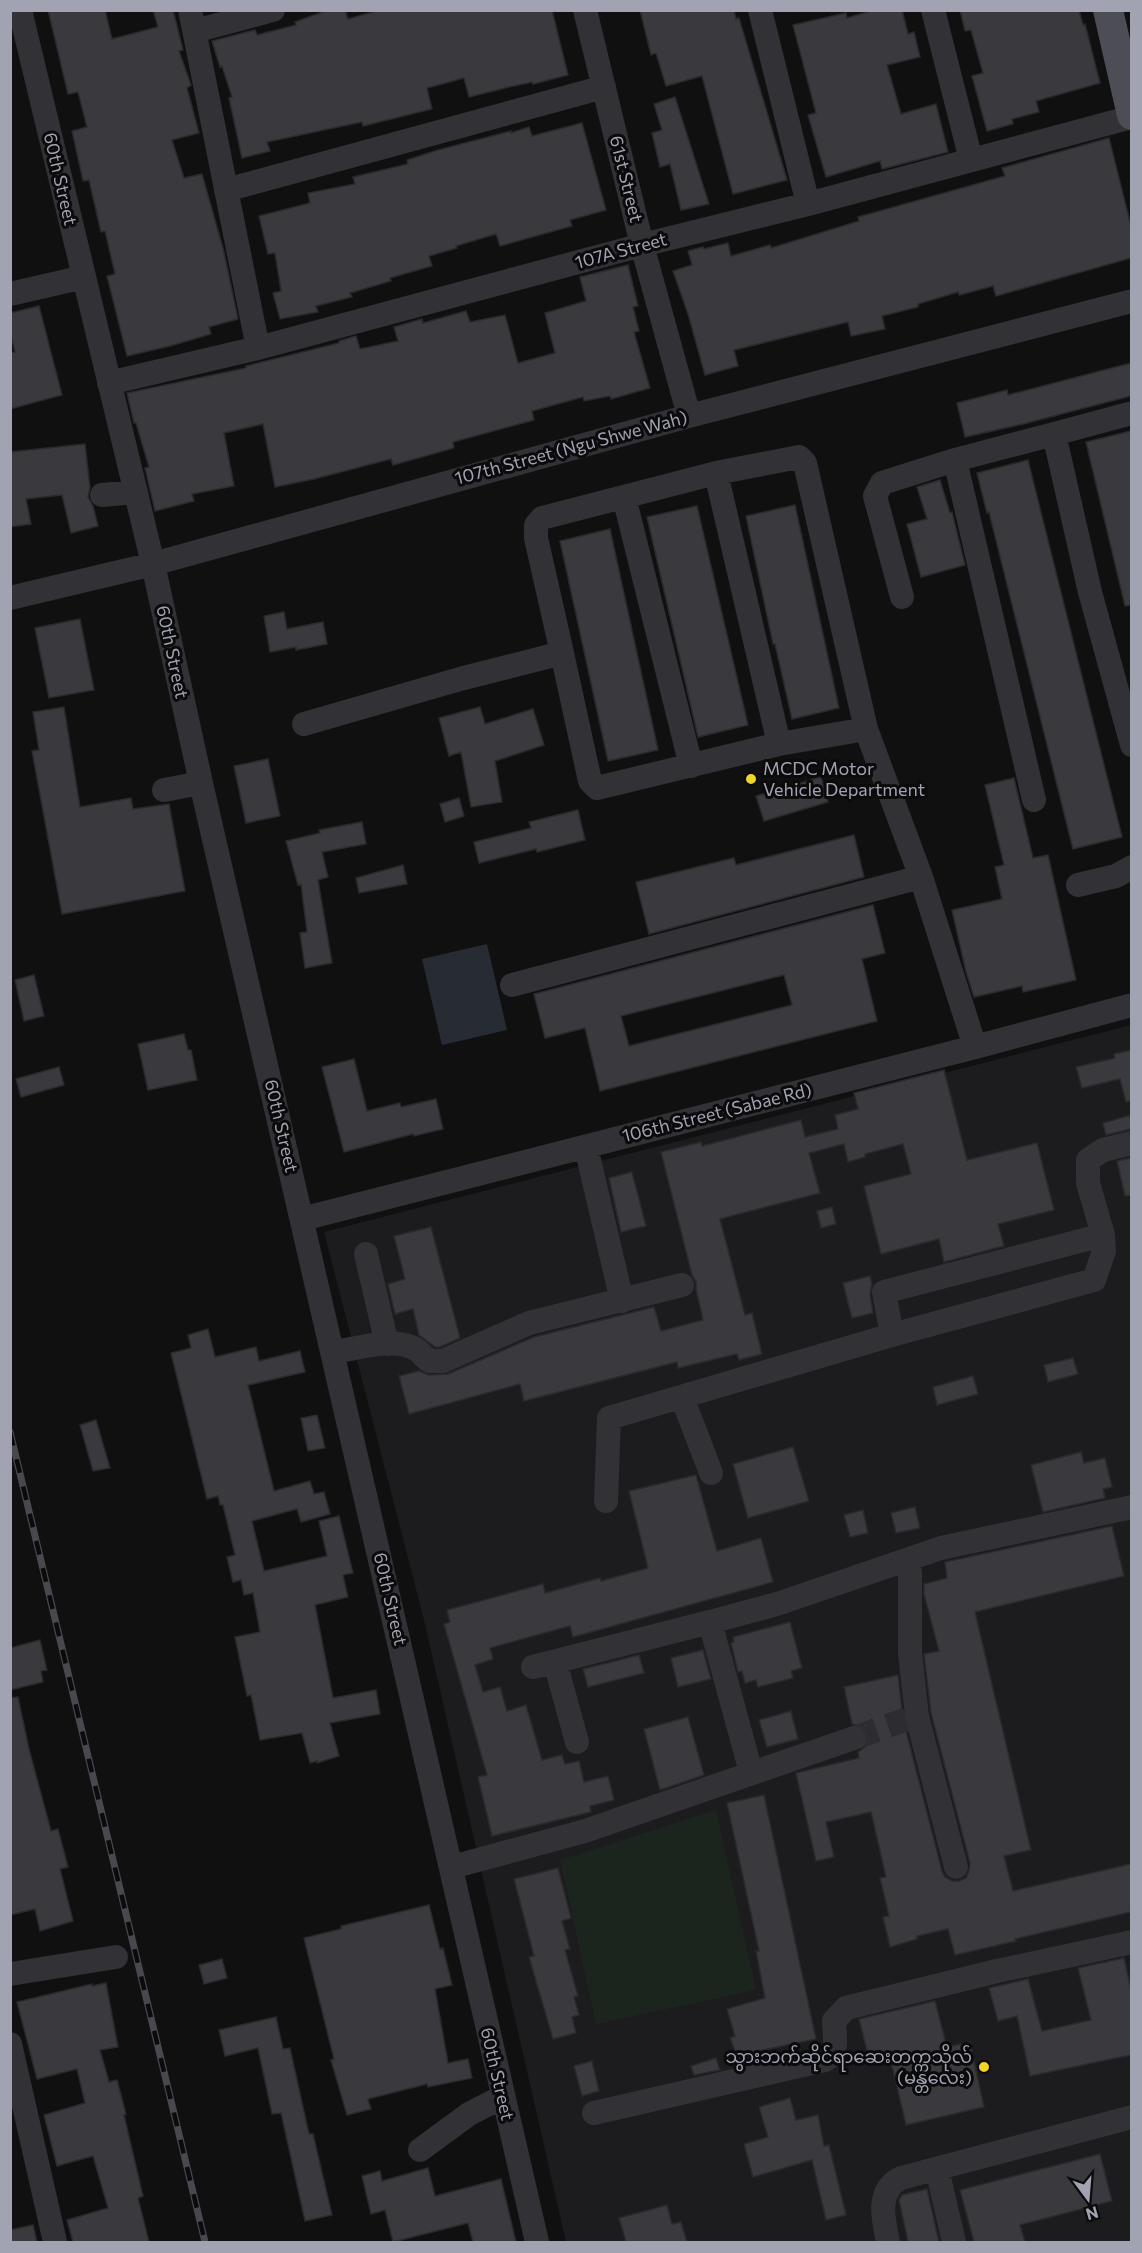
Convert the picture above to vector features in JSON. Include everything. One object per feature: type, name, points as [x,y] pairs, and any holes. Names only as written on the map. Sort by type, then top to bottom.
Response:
[{"type":"main road","points":[[1108,10],[1131,116]]},
{"type":"street","name":"60th Street","points":[[20,10],[153,564],[201,783],[537,2242]]},
{"type":"street","points":[[258,348],[193,21],[273,10]]},
{"type":"street","name":"61st Street","points":[[585,10],[642,245],[689,416]]},
{"type":"street","points":[[760,10],[808,204]]},
{"type":"street","points":[[933,10],[971,160]]},
{"type":"street","points":[[226,190],[604,87]]},
{"type":"street","name":"107A Street","points":[[110,383],[258,348],[642,245],[808,204],[1131,116]]},
{"type":"street","points":[[10,294],[84,277]]},
{"type":"street","name":"107th Street (Ngu Shwe Wah)","points":[[10,598],[153,564],[689,416],[1131,301]]},
{"type":"street","points":[[902,597],[875,496],[882,483],[955,460],[1131,413]]},
{"type":"street","points":[[1054,434],[1090,592],[1131,745]]},
{"type":"street","points":[[866,729],[779,744],[597,788],[590,781],[536,537],[536,525],[542,518],[556,513],[716,473],[786,458],[799,457],[805,463],[866,729],[921,877],[975,1047]]},
{"type":"street","points":[[955,460],[1034,800]]},
{"type":"street","points":[[716,473],[779,744]]},
{"type":"street","points":[[102,495],[136,492]]},
{"type":"street","points":[[624,497],[691,766]]},
{"type":"street","points":[[303,724],[449,682],[562,653]]},
{"type":"street","points":[[164,790],[201,783]]},
{"type":"street","points":[[1078,885],[1116,876],[1131,867]]},
{"type":"street","points":[[512,986],[921,877]]},
{"type":"street","name":"106th Street (Sabae Rd)","points":[[302,1220],[1131,1005]]},
{"type":"street","points":[[606,1501],[609,1418],[892,1335],[1094,1280],[1104,1251],[1103,1235],[1088,1183],[1088,1160],[1103,1150],[1131,1143]]},
{"type":"street","points":[[586,1147],[622,1301]]},
{"type":"street","points":[[892,1335],[884,1292],[1103,1235]]},
{"type":"street","points":[[366,1254],[387,1344]]},
{"type":"street","points":[[333,1352],[387,1344],[404,1345],[416,1349],[429,1361],[443,1361],[530,1323],[682,1284]]},
{"type":"street","points":[[682,1397],[711,1473]]},
{"type":"street","points":[[577,1742],[544,1664],[777,1604],[941,1548],[1131,1507]]},
{"type":"street","points":[[906,1560],[910,1572],[912,1718],[956,1867]]},
{"type":"street","points":[[710,1622],[752,1772]]},
{"type":"street","points":[[452,1867],[585,1831],[854,1737]]},
{"type":"street","points":[[594,2113],[825,2060],[831,2057],[836,2049],[834,2021],[846,2008],[997,1971],[1131,1942]]},
{"type":"street","points":[[10,1974],[116,1957]]},
{"type":"street","points":[[10,2044],[55,2242]]},
{"type":"street","points":[[420,2150],[469,2114],[502,2097]]},
{"type":"street","points":[[888,2242],[883,2222],[884,2197],[890,2183],[901,2178],[1131,2118]]},
{"type":"street","points":[[937,2169],[954,2242]]},
{"type":"shaded area","points":[[487,944],[507,1030],[442,1045],[422,959]]},
{"type":"shaded area","points":[[1131,1025],[1131,2242],[566,2242],[424,1620],[324,1232]]},
{"type":"shaded area","points":[[716,1810],[756,1990],[596,2024],[560,1860]]},
{"type":"building","points":[[48,10],[105,10],[112,39],[158,27],[153,10],[173,10],[183,50],[179,51],[191,85],[187,88],[199,133],[172,140],[184,178],[202,174],[224,252],[238,319],[209,327],[211,334],[127,356],[107,276],[115,274],[105,231],[101,232],[89,180],[83,181],[72,131],[87,127],[78,92],[68,94]]},
{"type":"building","points":[[328,10],[345,10],[348,19],[380,10],[552,10],[568,75],[469,97],[464,78],[427,88],[432,109],[363,126],[362,122],[267,142],[270,151],[242,158],[229,98],[232,97],[212,41],[255,30],[257,35],[296,25],[295,22]]},
{"type":"building","points":[[640,10],[734,10],[736,19],[739,18],[787,180],[733,194],[702,76],[666,86],[656,53],[651,55]]},
{"type":"building","points":[[874,10],[902,10],[908,34],[914,32],[920,57],[887,65],[901,114],[936,104],[948,152],[882,169],[880,161],[826,177],[808,115],[816,113],[793,25],[846,13],[847,18]]},
{"type":"building","points":[[960,10],[1079,10],[1083,25],[1085,24],[1100,83],[1036,101],[1039,112],[1012,119],[1013,124],[987,131],[972,76],[983,73],[971,30],[965,31]]},
{"type":"building","points":[[675,97],[709,204],[681,210],[670,164],[660,167],[652,133],[662,130],[654,104]]},
{"type":"building","points":[[582,123],[606,210],[570,220],[572,226],[500,246],[496,234],[456,246],[457,248],[429,256],[432,266],[350,293],[352,297],[316,306],[318,312],[280,319],[273,293],[281,291],[275,253],[268,254],[259,216],[310,203],[308,193],[355,184],[353,177],[408,164],[407,160],[438,150],[529,127],[532,136]]},
{"type":"building","points":[[1109,138],[1131,226],[1131,258],[996,296],[993,286],[959,295],[958,292],[918,304],[918,307],[882,316],[885,329],[851,336],[848,322],[734,350],[738,366],[705,375],[673,271],[692,265],[688,251],[728,243],[731,256],[770,245],[771,248],[859,221],[858,217],[1005,176],[1002,168]]},
{"type":"building","points":[[628,265],[638,306],[633,307],[639,331],[634,332],[650,388],[611,399],[610,396],[584,401],[583,397],[532,411],[534,420],[453,442],[454,448],[393,465],[391,459],[275,487],[263,424],[224,433],[234,486],[192,494],[194,501],[155,511],[145,468],[149,467],[136,423],[134,423],[127,393],[246,368],[246,366],[339,343],[339,341],[356,336],[360,349],[398,341],[394,327],[422,319],[423,323],[466,311],[470,322],[505,315],[518,363],[555,353],[545,313],[586,301],[580,277]]},
{"type":"building","points":[[39,306],[62,395],[10,409],[10,353],[15,352],[10,332],[10,313]]},
{"type":"building","points":[[1131,363],[1131,396],[965,437],[957,403],[1007,390],[1008,395]]},
{"type":"building","points":[[1131,431],[1131,605],[1125,606],[1086,442]]},
{"type":"building","points":[[85,444],[90,488],[88,497],[98,526],[71,533],[62,495],[26,499],[31,524],[10,527],[10,452]]},
{"type":"building","points":[[1028,460],[1122,837],[1073,849],[989,512],[987,513],[977,473]]},
{"type":"building","points":[[940,480],[950,513],[952,512],[965,565],[921,577],[907,524],[927,519],[917,487]]},
{"type":"building","points":[[795,505],[839,708],[792,719],[775,644],[773,644],[746,516]]},
{"type":"building","points":[[697,506],[748,725],[698,737],[647,517]]},
{"type":"building","points":[[610,529],[658,750],[608,761],[560,541]]},
{"type":"building","points":[[284,612],[287,629],[323,622],[327,644],[270,652],[264,616]]},
{"type":"building","points":[[80,619],[94,690],[49,698],[35,628]]},
{"type":"building","points":[[64,707],[80,807],[131,798],[133,809],[169,804],[185,891],[62,914],[32,751],[39,750],[33,712]]},
{"type":"building","points":[[480,707],[485,724],[533,709],[544,745],[495,761],[502,802],[471,807],[461,752],[449,756],[439,718]]},
{"type":"building","points":[[268,759],[280,816],[246,823],[234,766]]},
{"type":"building","points":[[821,777],[828,802],[764,821],[756,796]]},
{"type":"building","points":[[1014,778],[1033,858],[1048,855],[1076,980],[1023,992],[1022,986],[974,997],[952,910],[1002,899],[995,867],[1004,865],[985,785]]},
{"type":"building","points":[[459,798],[464,816],[445,822],[440,804]]},
{"type":"building","points":[[578,810],[585,840],[479,863],[474,842],[531,828],[529,822]]},
{"type":"building","points":[[362,822],[366,844],[322,852],[328,877],[318,880],[332,963],[305,968],[300,933],[307,932],[301,884],[298,885],[286,841],[320,833],[319,830]]},
{"type":"building","points":[[854,835],[864,877],[649,934],[636,882],[734,858],[736,865]]},
{"type":"building","points":[[403,865],[407,884],[359,893],[356,878]]},
{"type":"building","points":[[873,905],[885,953],[862,959],[877,1021],[600,1091],[585,1028],[545,1038],[534,994]],"holes":[[[784,975],[792,1005],[629,1046],[621,1016]]]},
{"type":"building","points":[[34,975],[44,1016],[24,1021],[15,980]]},
{"type":"building","points":[[184,1034],[188,1050],[191,1050],[197,1080],[148,1090],[138,1044]]},
{"type":"building","points":[[1131,1050],[1131,1101],[1126,1102],[1120,1079],[1082,1088],[1076,1067],[1115,1058],[1114,1054]]},
{"type":"building","points":[[354,1059],[367,1111],[400,1103],[401,1107],[436,1099],[443,1129],[414,1136],[413,1134],[344,1152],[322,1067]]},
{"type":"building","points":[[59,1067],[64,1085],[21,1097],[16,1079]]},
{"type":"building","points":[[944,1070],[967,1160],[1037,1143],[1054,1210],[998,1224],[1004,1246],[944,1262],[939,1239],[881,1254],[864,1186],[911,1174],[903,1144],[865,1154],[865,1157],[848,1162],[844,1144],[809,1153],[820,1193],[720,1219],[745,1315],[752,1313],[762,1354],[739,1360],[737,1354],[678,1368],[677,1362],[524,1401],[520,1384],[409,1414],[399,1376],[419,1371],[429,1375],[448,1374],[534,1337],[654,1307],[661,1331],[703,1320],[696,1282],[692,1275],[661,1152],[701,1142],[702,1146],[801,1120],[805,1137],[838,1129],[835,1115],[858,1109],[854,1093]]},
{"type":"building","points":[[1131,1115],[1131,1129],[1106,1135],[1103,1123]]},
{"type":"building","points":[[1131,1158],[1131,1195],[1125,1196],[1117,1161]]},
{"type":"building","points":[[632,1172],[646,1226],[621,1232],[609,1178]]},
{"type":"building","points":[[832,1207],[836,1224],[821,1228],[817,1211]]},
{"type":"building","points":[[431,1227],[460,1338],[440,1347],[435,1347],[419,1335],[413,1309],[395,1314],[388,1284],[405,1279],[394,1236]]},
{"type":"building","points":[[870,1276],[873,1313],[852,1318],[843,1283]]},
{"type":"building","points":[[208,1329],[215,1357],[256,1347],[259,1361],[300,1351],[305,1372],[248,1385],[274,1491],[310,1481],[314,1494],[324,1492],[330,1514],[301,1522],[297,1509],[252,1521],[264,1571],[327,1556],[319,1521],[339,1516],[353,1573],[343,1575],[348,1597],[315,1605],[333,1698],[376,1690],[380,1714],[330,1723],[339,1756],[317,1763],[317,1761],[310,1763],[302,1733],[260,1740],[251,1695],[247,1696],[235,1637],[260,1632],[253,1593],[244,1595],[241,1580],[233,1582],[227,1557],[235,1555],[223,1505],[220,1505],[218,1496],[207,1499],[171,1353],[191,1348],[188,1335]]},
{"type":"building","points":[[1073,1358],[1078,1374],[1048,1382],[1044,1365]]},
{"type":"building","points":[[973,1376],[978,1394],[937,1405],[933,1387]]},
{"type":"building","points":[[317,1415],[325,1448],[308,1451],[301,1418]]},
{"type":"building","points":[[96,1420],[110,1468],[93,1471],[80,1425]]},
{"type":"building","points":[[793,1447],[809,1501],[748,1518],[733,1464]]},
{"type":"building","points":[[1081,1452],[1084,1463],[1105,1458],[1112,1487],[1103,1489],[1105,1498],[1043,1512],[1031,1465]]},
{"type":"building","points":[[696,1475],[717,1551],[761,1538],[773,1582],[573,1637],[570,1626],[490,1648],[493,1659],[475,1665],[483,1692],[500,1687],[507,1711],[526,1705],[542,1760],[562,1755],[565,1764],[579,1761],[584,1782],[608,1776],[614,1800],[590,1806],[591,1812],[492,1836],[478,1777],[487,1775],[444,1624],[450,1622],[447,1610],[543,1584],[545,1593],[648,1568],[629,1491]]},
{"type":"building","points":[[915,1507],[920,1528],[896,1533],[891,1513]]},
{"type":"building","points":[[863,1510],[868,1533],[850,1537],[844,1515]]},
{"type":"building","points":[[1112,1526],[1124,1576],[975,1612],[1031,1850],[1004,1856],[1013,1891],[1131,1864],[1131,1912],[955,1955],[948,1929],[917,1936],[917,1939],[890,1947],[883,1917],[889,1916],[880,1878],[886,1877],[871,1812],[826,1822],[834,1857],[816,1861],[796,1773],[859,1758],[858,1752],[865,1747],[868,1734],[863,1727],[852,1724],[844,1687],[898,1675],[903,1719],[942,1871],[945,1877],[952,1881],[966,1878],[970,1863],[931,1713],[924,1654],[939,1651],[924,1594],[924,1584],[947,1578],[945,1562]]},
{"type":"building","points":[[790,1622],[802,1668],[791,1671],[793,1678],[758,1687],[756,1680],[745,1683],[742,1671],[738,1672],[731,1643],[734,1642],[733,1637]]},
{"type":"building","points":[[40,1640],[47,1670],[41,1671],[43,1682],[10,1690],[10,1648]]},
{"type":"building","points":[[703,1650],[711,1679],[678,1687],[671,1658]]},
{"type":"building","points":[[639,1655],[644,1673],[588,1687],[583,1669]]},
{"type":"building","points":[[18,1697],[51,1831],[58,1829],[68,1867],[60,1869],[73,1921],[40,1931],[35,1909],[10,1915],[10,1698]]},
{"type":"building","points":[[791,1711],[798,1739],[767,1747],[759,1720]]},
{"type":"building","points":[[688,1717],[704,1775],[660,1790],[644,1729]]},
{"type":"building","points":[[764,1795],[816,2039],[758,2051],[760,2056],[740,2064],[730,2038],[735,2036],[727,2009],[765,1998],[756,1951],[759,1951],[727,1803]]},
{"type":"building","points":[[558,1868],[571,1918],[562,1921],[570,1949],[565,1950],[578,1996],[574,1997],[579,2015],[572,2017],[576,2033],[553,2039],[529,1957],[534,1956],[514,1879]]},
{"type":"building","points":[[429,1905],[452,1985],[435,1989],[448,2063],[468,2059],[472,2078],[428,2087],[427,2084],[368,2099],[371,2109],[347,2115],[331,2060],[334,2059],[304,1938],[341,1929],[341,1926]]},
{"type":"building","points":[[1124,1958],[1131,1989],[1131,2055],[1030,2076],[1017,2016],[998,2021],[989,1988],[1028,1979],[1042,2031],[1091,2020],[1078,1968]]},
{"type":"building","points":[[222,1959],[227,1978],[204,1984],[199,1965]]},
{"type":"building","points":[[106,1983],[118,2047],[100,2050],[109,2082],[117,2080],[126,2114],[124,2115],[143,2196],[138,2198],[149,2242],[73,2242],[67,2220],[108,2208],[93,2156],[57,2166],[44,2115],[85,2103],[77,2069],[37,2079],[17,2002],[92,1984],[92,1986]]},
{"type":"building","points":[[935,2001],[947,2047],[970,2042],[984,2107],[906,2125],[889,2053],[869,2058],[859,2019]]},
{"type":"building","points":[[276,2017],[283,2049],[290,2048],[309,2134],[313,2134],[332,2215],[305,2221],[281,2113],[272,2114],[258,2048],[225,2056],[219,2030]]},
{"type":"building","points":[[716,2058],[720,2070],[694,2075],[691,2066]]},
{"type":"building","points":[[592,2061],[599,2091],[582,2096],[574,2066]]},
{"type":"building","points":[[790,2098],[796,2120],[818,2115],[824,2146],[829,2145],[846,2215],[826,2220],[812,2160],[753,2177],[744,2144],[768,2137],[759,2107]]},
{"type":"building","points":[[1100,2154],[1112,2201],[1020,2225],[1025,2242],[974,2242],[960,2190]]},
{"type":"building","points":[[428,2168],[435,2196],[501,2179],[516,2242],[473,2242],[468,2223],[393,2242],[385,2210],[371,2214],[362,2176],[380,2171],[382,2181]]},
{"type":"building","points":[[927,2189],[939,2242],[908,2242],[899,2200],[902,2195]]},
{"type":"building","points":[[667,2205],[672,2224],[681,2222],[687,2242],[626,2242],[619,2218]]},
{"type":"building","points":[[33,2225],[37,2242],[10,2242],[10,2230]]},
{"type":"tunnel","points":[[854,1738],[907,1719]]},
{"type":"railway","points":[[10,1432],[205,2242]]},
{"type":"place","name":"MCDC Motor Vehicle Department","points":[[751,779]]},
{"type":"place","name":"သွားဘက်ဆိုင်ရာဆေးတက္ကသိုလ် (မန္တလေး)","points":[[984,2067]]}]
